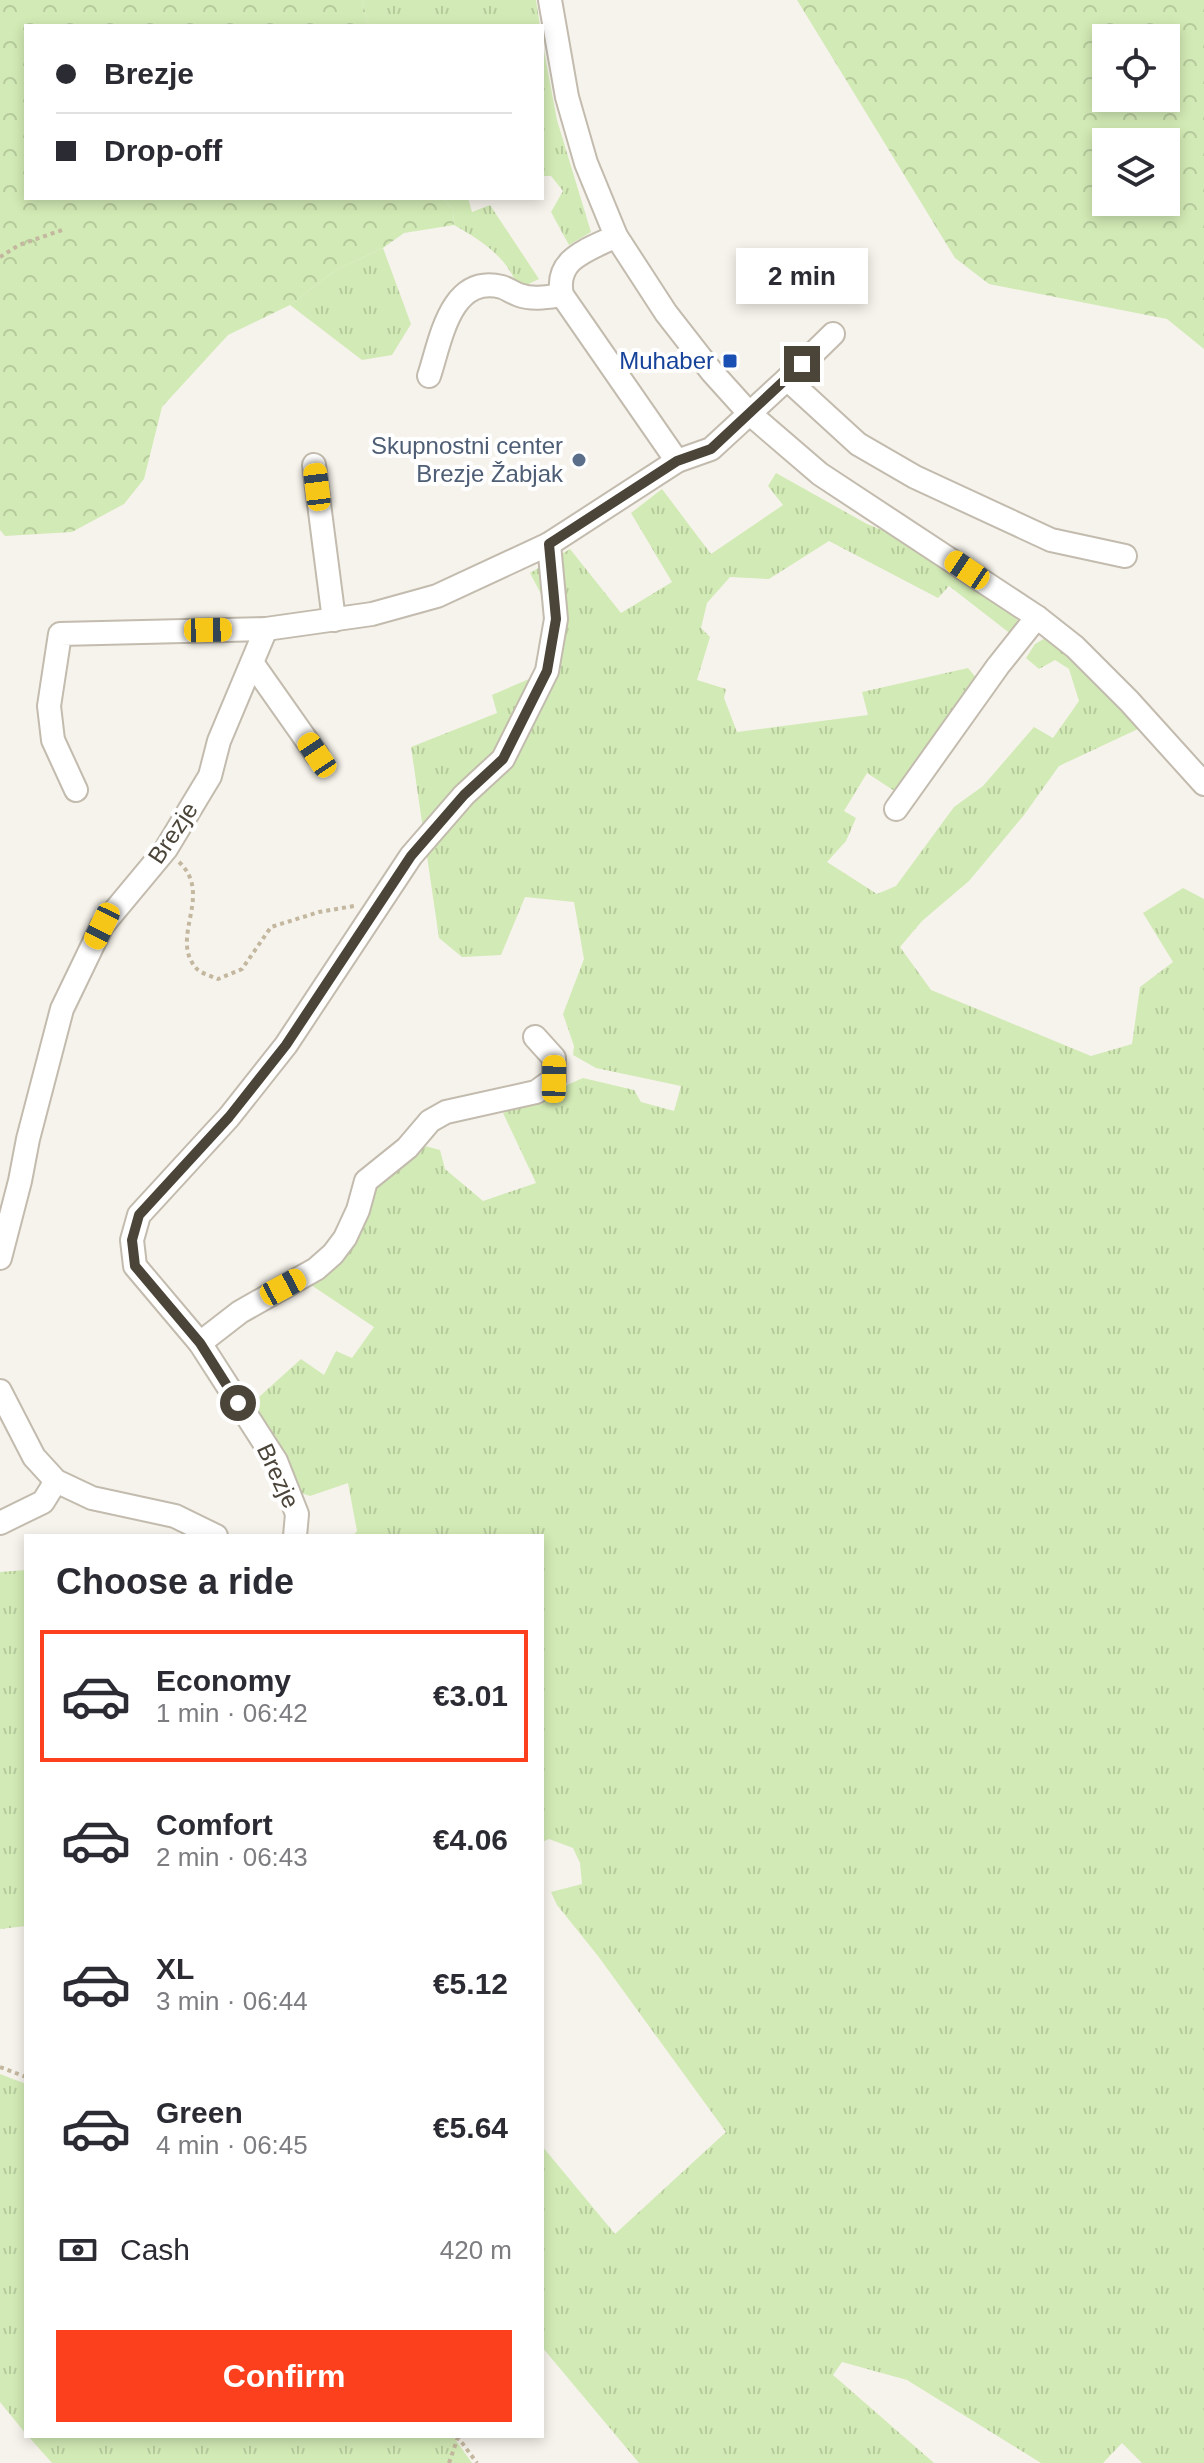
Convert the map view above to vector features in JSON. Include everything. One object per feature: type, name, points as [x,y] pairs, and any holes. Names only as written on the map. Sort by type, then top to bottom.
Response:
[{"type":"street","points":[[550,0],[567,97],[586,163],[616,236],[666,313],[749,413],[820,474],[1037,617],[1075,647],[1204,784]]},
{"type":"street","points":[[616,236],[576,256],[564,268],[559,281],[562,295],[677,461]]},
{"type":"street","points":[[429,376],[452,306],[468,291],[486,286],[503,287],[520,296],[534,298],[562,295]]},
{"type":"street","points":[[76,790],[53,740],[49,706],[60,634],[266,629],[372,614],[437,596],[549,544],[677,461],[711,449],[833,334]]},
{"type":"street","points":[[787,379],[858,444],[915,477],[1051,540],[1125,556]]},
{"type":"street","points":[[314,465],[334,620]]},
{"type":"street","name":"Brezje","points":[[295,1534],[297,1514],[276,1461],[200,1343],[135,1266],[132,1240],[139,1215],[229,1117],[286,1045],[411,856],[464,795],[503,759],[547,671],[556,619],[549,544]]},
{"type":"street","points":[[896,809],[998,666],[1037,617]]},
{"type":"street","name":"Brezje","points":[[0,1258],[62,1009],[102,926],[166,849],[210,776],[219,741],[266,629]]},
{"type":"street","points":[[253,664],[317,755]]},
{"type":"street","points":[[200,1343],[240,1312],[316,1269],[333,1254],[345,1238],[358,1210],[366,1181],[407,1148],[430,1121],[446,1112],[536,1092],[554,1079],[554,1058],[535,1037]]},
{"type":"street","points":[[0,1391],[34,1457],[56,1481],[92,1498],[175,1516],[212,1534]]},
{"type":"street","points":[[0,1523],[43,1502],[56,1481]]},
{"type":"path","points":[[0,257],[19,245],[65,229]]},
{"type":"path","points":[[166,849],[191,872],[194,899],[186,949],[197,970],[218,979],[242,969],[271,927],[319,912],[384,900]]},
{"type":"path","points":[[0,2067],[24,2076]]},
{"type":"path","points":[[449,2463],[457,2438]]},
{"type":"path","points":[[459,2438],[477,2463]]},
{"type":"green space","points":[[0,0],[362,0],[368,24],[24,24],[24,200],[444,200],[453,209],[454,225],[404,233],[383,248],[336,270],[290,305],[228,335],[162,407],[144,479],[124,504],[72,532],[5,536],[0,530]]},
{"type":"green space","points":[[362,0],[536,0],[540,24],[368,24]]},
{"type":"green space","points":[[797,0],[1204,0],[1204,349],[1167,319],[989,284],[955,258]]},
{"type":"green space","points":[[544,51],[557,120],[591,232],[569,245],[551,212],[563,191],[551,176],[544,176]]},
{"type":"green space","points":[[444,200],[469,200],[472,212],[490,205],[539,279],[518,289],[501,259],[454,225],[453,209]]},
{"type":"green space","points":[[383,248],[411,324],[392,355],[362,360],[290,305],[336,270]]},
{"type":"green space","points":[[776,473],[867,524],[906,540],[1014,615],[1023,630],[1016,638],[949,586],[938,598],[829,541],[769,579],[730,577],[707,603],[701,628],[710,637],[697,680],[726,689],[724,698],[737,732],[868,715],[862,692],[968,668],[978,680],[896,792],[867,773],[844,811],[856,818],[846,841],[827,862],[877,894],[896,886],[954,807],[983,786],[1034,727],[1053,738],[1079,701],[1069,669],[1055,660],[1039,669],[1026,658],[1035,644],[1047,637],[1096,681],[1138,729],[1059,766],[1024,815],[969,881],[922,921],[900,947],[931,990],[1091,1056],[1132,1044],[1140,987],[1173,962],[1143,913],[1183,888],[1204,899],[1204,2463],[1142,2463],[1122,2443],[1103,2463],[1041,2463],[907,2380],[842,2362],[833,2375],[934,2463],[639,2463],[544,2349],[544,2148],[615,2234],[726,2132],[598,1956],[557,1905],[551,1892],[582,1884],[580,1863],[573,1848],[549,1839],[544,1841],[544,1534],[355,1534],[357,1531],[348,1483],[310,1496],[295,1491],[250,1405],[301,1359],[324,1375],[336,1351],[352,1358],[374,1327],[308,1283],[372,1191],[399,1163],[425,1146],[440,1150],[445,1169],[483,1201],[536,1183],[503,1113],[583,1078],[634,1090],[641,1102],[674,1111],[681,1086],[596,1068],[573,1055],[574,1046],[563,1014],[584,959],[574,902],[525,897],[501,955],[462,957],[439,938],[411,747],[497,713],[492,695],[557,667],[564,638],[530,573],[570,549],[621,613],[672,582],[631,513],[662,489],[711,554],[783,505],[768,486]]},
{"type":"green space","points":[[24,1570],[24,1926],[0,1929],[0,1572]]},
{"type":"green space","points":[[0,2074],[24,2083],[24,2432],[0,2402]]},
{"type":"green space","points":[[30,2438],[454,2438],[472,2463],[52,2463]]},
{"type":"place","name":"Muhaber","points":[[730,361]]},
{"type":"place","name":"Skupnostni center Brezje Žabjak","points":[[579,460]]},
{"type":"route","points":[[238,1403],[200,1343],[135,1266],[132,1240],[139,1215],[229,1117],[286,1045],[411,856],[464,795],[503,759],[547,671],[556,619],[549,544],[677,461],[711,449],[802,364]]}]
